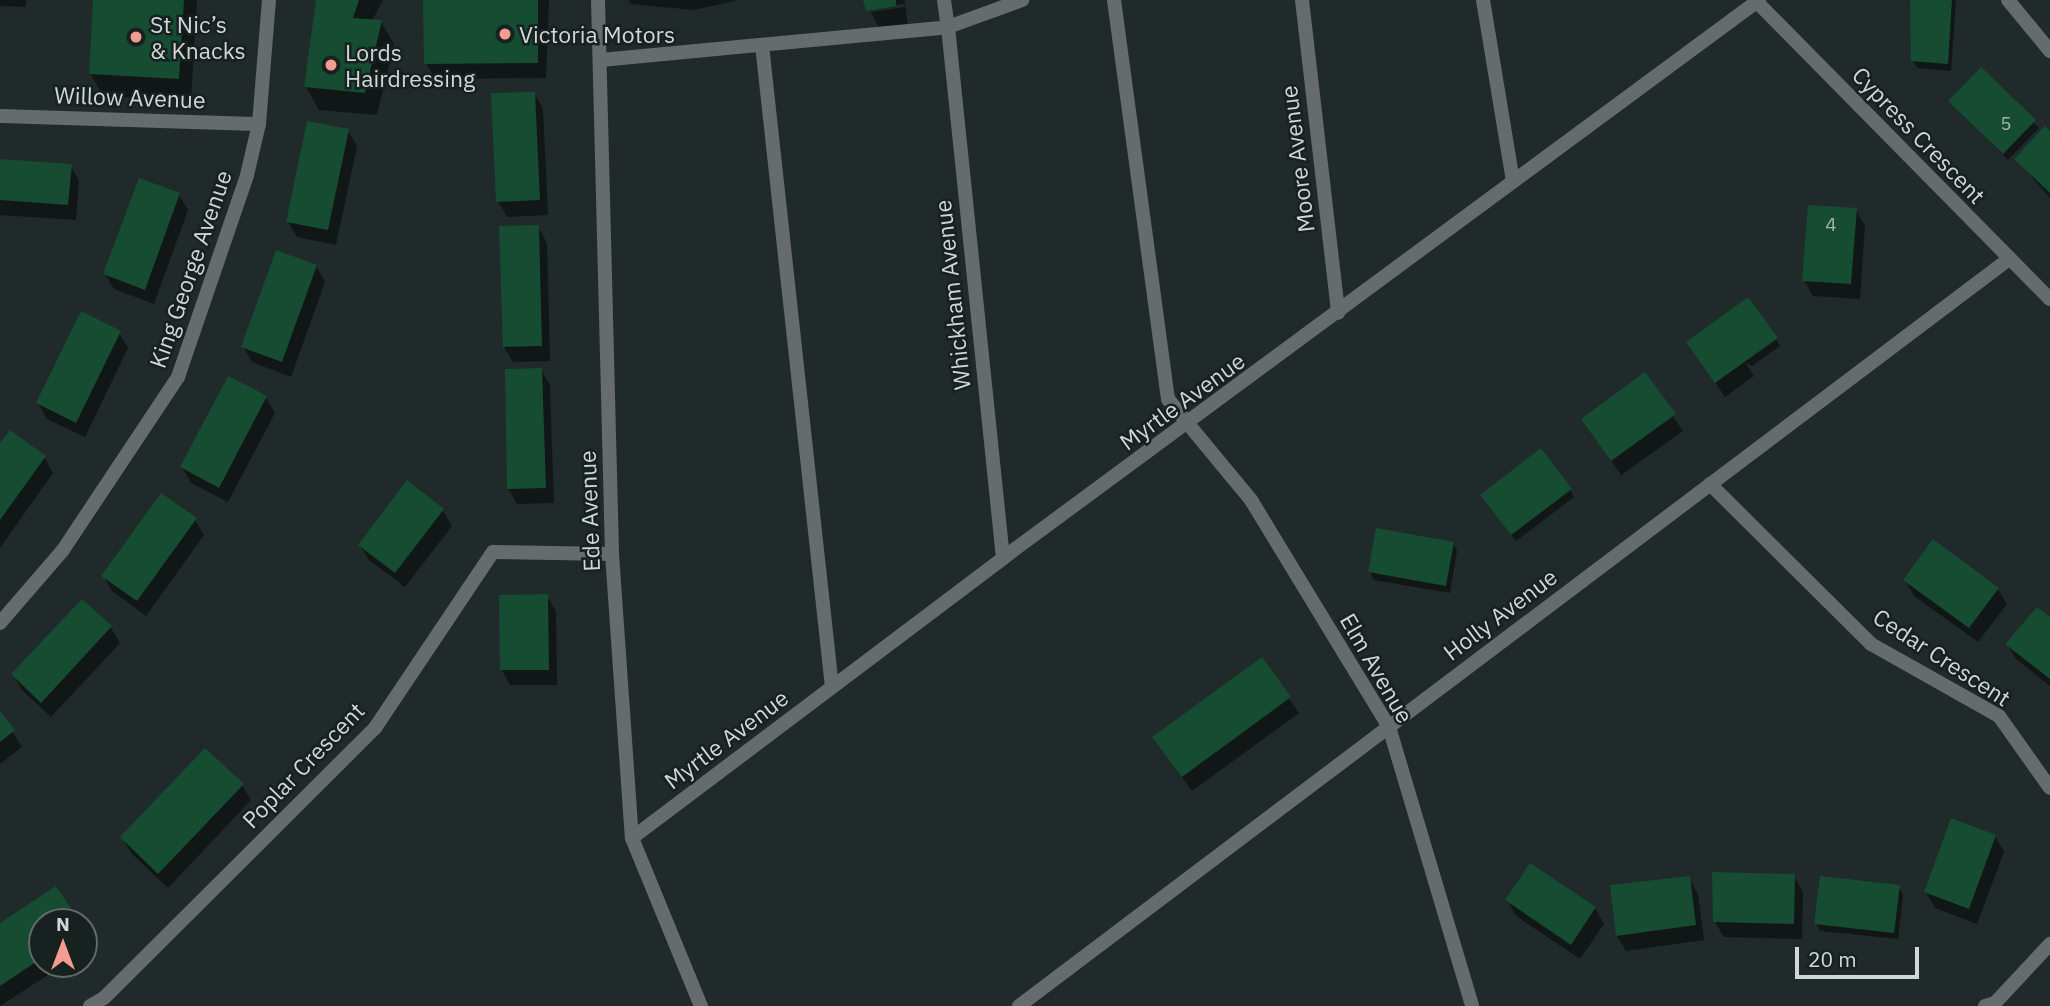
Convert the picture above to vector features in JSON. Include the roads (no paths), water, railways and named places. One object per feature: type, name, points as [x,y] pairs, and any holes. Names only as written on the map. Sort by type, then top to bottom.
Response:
[{"type":"street","name":"King George Avenue","points":[[0,623],[63,550],[178,377],[247,175],[258,124],[269,0]]},
{"type":"street","name":"Ede Avenue","points":[[598,0],[612,554],[632,838],[701,1006]]},
{"type":"street","name":"Whickham Avenue","points":[[944,0],[1003,558]]},
{"type":"street","points":[[601,61],[947,27],[1022,0]]},
{"type":"street","name":"Elm Avenue","points":[[1114,0],[1168,399],[1251,500],[1388,727],[1472,1006]]},
{"type":"street","name":"Moore Avenue","points":[[1302,0],[1338,313]]},
{"type":"street","points":[[1483,0],[1513,182]]},
{"type":"street","points":[[2008,0],[2050,51]]},
{"type":"street","name":"Myrtle Avenue","points":[[632,838],[1003,558],[1189,425],[1757,1]]},
{"type":"street","name":"Cypress Crescent","points":[[1757,1],[2050,299]]},
{"type":"street","points":[[762,45],[832,687]]},
{"type":"street","name":"Willow Avenue","points":[[0,116],[258,124]]},
{"type":"street","name":"Holly Avenue","points":[[1019,1006],[2008,259]]},
{"type":"street","name":"Cedar Crescent","points":[[1710,484],[1871,644],[1998,716],[2050,788]]},
{"type":"street","name":"Poplar Crescent","points":[[90,1006],[108,1002],[375,727],[493,552],[612,554]]},
{"type":"street","points":[[1985,1006],[1995,1003],[2050,944]]},
{"type":"place","name":"Victoria Motors","points":[[505,34]]},
{"type":"place","name":"St Nic’s & Knacks","points":[[136,37]]},
{"type":"place","name":"Lords Hairdressing","points":[[331,65]]}]
